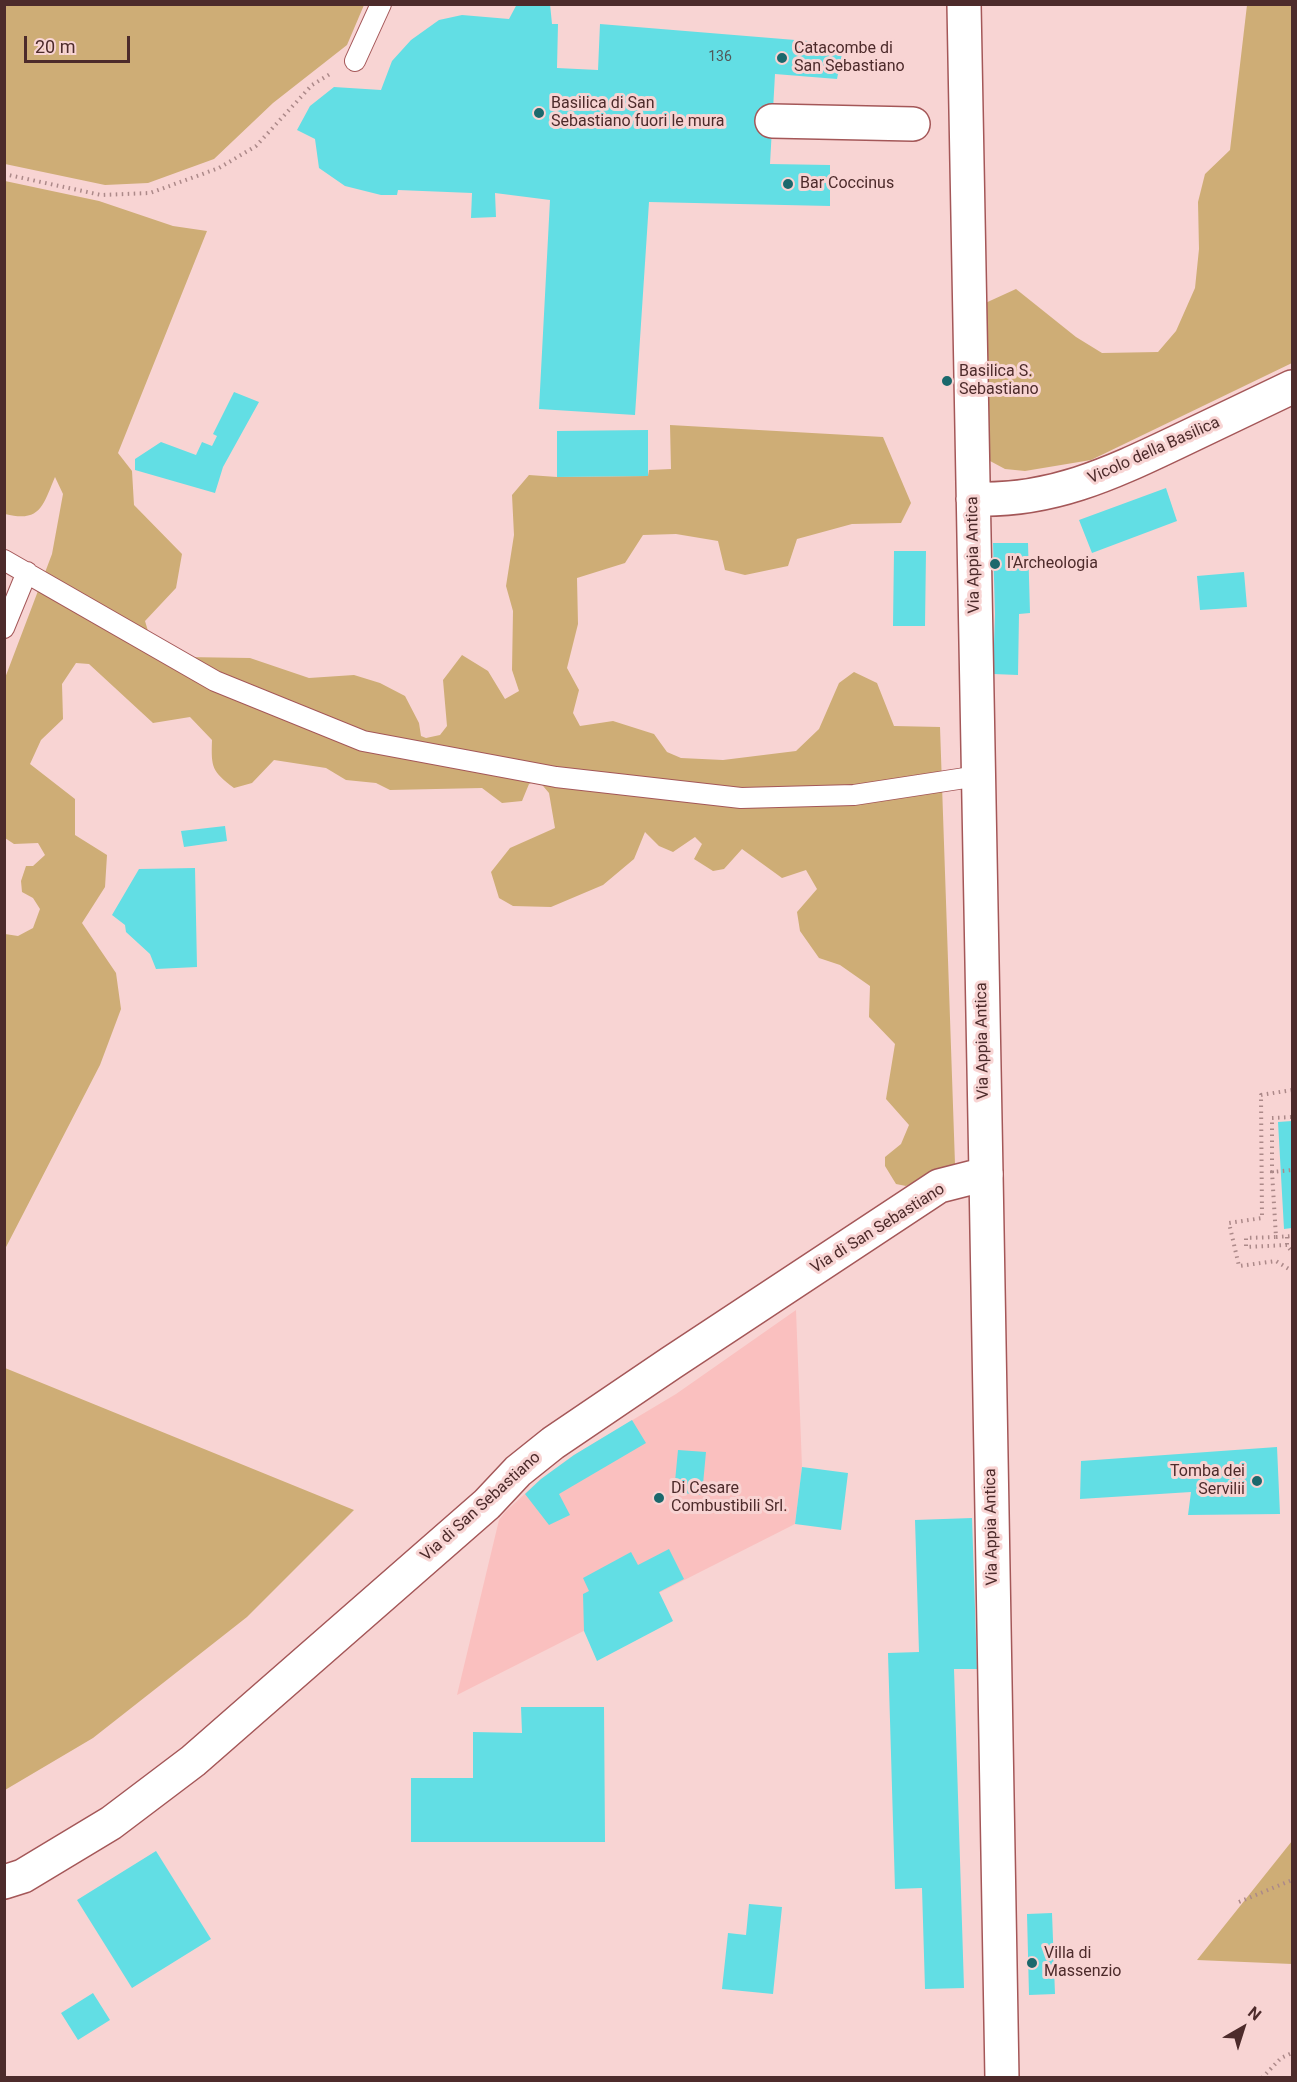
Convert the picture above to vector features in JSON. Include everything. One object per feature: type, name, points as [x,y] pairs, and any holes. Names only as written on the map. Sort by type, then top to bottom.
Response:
[{"type":"main road","name":"Via Appia Antica","points":[[964,4],[1002,2078]]},
{"type":"main road","points":[[772,121],[913,124]]},
{"type":"main road","name":"Vicolo della Basilica","points":[[973,499],[1026,497],[1089,481],[1134,463],[1293,387]]},
{"type":"main road","name":"Via di San Sebastiano","points":[[4,1882],[23,1876],[111,1823],[193,1761],[487,1504],[519,1471],[553,1443],[939,1186],[986,1174]]},
{"type":"lane","points":[[355,61],[381,4]]},
{"type":"lane","points":[[4,560],[214,681],[363,741],[556,777],[741,798],[854,795],[978,776]]},
{"type":"lane","points":[[4,628],[27,572]]},
{"type":"path","points":[[4,174],[100,195],[150,193],[219,168],[255,146],[312,84],[355,61]]},
{"type":"path","points":[[1293,1090],[1261,1095],[1262,1218],[1229,1223],[1239,1266],[1276,1261],[1293,1271]]},
{"type":"path","points":[[1276,1237],[1272,1172],[1272,1118],[1293,1117]]},
{"type":"path","points":[[1272,1172],[1293,1170]]},
{"type":"path","points":[[1287,1245],[1246,1246],[1246,1238],[1293,1236]]},
{"type":"path","points":[[1287,1237],[1287,1245],[1293,1252]]},
{"type":"path","points":[[1239,1902],[1293,1880]]},
{"type":"path","points":[[1262,2078],[1281,2058],[1293,2053]]},
{"type":"shaded area","points":[[4,5],[364,5],[347,45],[273,103],[214,159],[148,183],[105,185],[5,164]]},
{"type":"shaded area","points":[[1247,5],[1292,5],[1292,363],[1091,460],[1025,471],[1005,469],[977,454],[981,305],[1016,289],[1076,337],[1102,353],[1158,352],[1176,331],[1195,288],[1199,249],[1198,202],[1205,174],[1230,150]]},
{"type":"shaded area","points":[[5,181],[99,201],[173,226],[207,231],[118,453],[132,471],[134,505],[182,554],[176,588],[145,621],[151,641],[185,657],[250,658],[309,678],[354,675],[380,683],[405,696],[419,723],[421,736],[426,738],[440,735],[447,726],[443,680],[462,655],[488,671],[505,699],[519,691],[512,670],[513,611],[506,586],[514,535],[512,495],[529,475],[648,476],[649,470],[671,469],[670,425],[883,437],[911,503],[901,523],[852,524],[797,539],[788,566],[745,575],[725,570],[718,541],[676,534],[643,535],[625,563],[577,578],[578,624],[567,668],[579,690],[573,713],[580,726],[613,721],[654,734],[667,752],[681,758],[723,760],[796,751],[819,729],[839,683],[854,672],[877,683],[894,726],[940,727],[955,1164],[906,1186],[896,1184],[885,1166],[885,1157],[901,1144],[909,1125],[886,1099],[895,1044],[869,1017],[870,986],[840,965],[819,958],[800,931],[797,912],[817,889],[806,870],[782,878],[742,849],[724,869],[713,871],[694,859],[702,844],[695,837],[673,852],[659,846],[645,832],[634,859],[603,885],[551,907],[513,906],[499,898],[491,872],[510,848],[555,828],[549,793],[538,780],[529,784],[522,801],[502,803],[482,788],[390,790],[376,783],[346,780],[326,768],[274,760],[252,783],[234,788],[214,768],[212,740],[190,717],[153,723],[89,664],[76,663],[62,684],[63,719],[41,740],[30,764],[75,799],[75,835],[107,855],[105,887],[82,923],[116,973],[121,1009],[100,1065],[5,1249],[5,934],[18,936],[33,928],[40,909],[33,898],[22,892],[21,881],[26,866],[33,866],[45,855],[38,843],[14,844],[5,838],[5,678],[52,554],[63,494],[55,477],[43,503],[33,514],[17,516],[5,514]]},
{"type":"shaded area","name":"Di Cesare Combustibili Srl.","points":[[796,1310],[802,1467],[795,1524],[457,1695],[499,1520],[505,1512],[541,1479],[574,1455],[676,1394]]},
{"type":"shaded area","points":[[5,1368],[354,1510],[247,1617],[93,1738],[5,1790]]},
{"type":"shaded area","points":[[1292,1841],[1292,1964],[1197,1960]]},
{"type":"building","name":"Basilica di San Sebastiano fuori le mura","points":[[517,4],[550,4],[552,24],[558,24],[557,68],[598,70],[600,24],[844,44],[837,79],[775,74],[770,164],[830,165],[830,206],[649,202],[635,415],[539,409],[550,200],[495,193],[496,217],[471,218],[472,193],[398,190],[397,195],[381,195],[345,186],[319,168],[315,139],[297,130],[310,106],[334,87],[381,90],[392,61],[411,40],[439,20],[462,15],[509,19]]},
{"type":"building","points":[[234,392],[259,402],[223,467],[215,493],[135,470],[135,459],[161,442],[196,455],[202,442],[212,446],[217,436],[213,434]]},
{"type":"building","points":[[648,430],[648,476],[557,477],[557,431]]},
{"type":"building","points":[[1166,488],[1177,521],[1092,553],[1079,520]]},
{"type":"building","points":[[993,543],[1028,543],[1030,613],[1019,614],[1018,675],[993,674],[995,614]]},
{"type":"building","points":[[894,551],[926,551],[925,626],[893,626]]},
{"type":"building","points":[[1244,572],[1247,607],[1200,610],[1197,576]]},
{"type":"building","points":[[225,826],[227,841],[184,847],[181,831]]},
{"type":"building","points":[[195,868],[197,967],[156,969],[150,954],[126,932],[125,925],[112,915],[139,869]]},
{"type":"building","points":[[1292,1121],[1292,1228],[1284,1229],[1278,1122]]},
{"type":"building","points":[[632,1420],[646,1443],[559,1494],[570,1515],[549,1525],[525,1494],[574,1455]]},
{"type":"building","points":[[1277,1447],[1280,1514],[1188,1515],[1191,1492],[1080,1499],[1081,1461]]},
{"type":"building","points":[[678,1450],[706,1452],[702,1495],[674,1492]]},
{"type":"building","points":[[802,1467],[848,1473],[841,1530],[795,1524]]},
{"type":"building","points":[[972,1518],[977,1669],[954,1669],[964,1988],[925,1989],[922,1888],[895,1889],[888,1653],[919,1652],[915,1520]]},
{"type":"building","points":[[669,1549],[684,1579],[659,1592],[673,1621],[597,1661],[584,1631],[583,1594],[589,1591],[583,1578],[631,1552],[638,1565]]},
{"type":"building","points":[[521,1707],[604,1707],[605,1842],[411,1842],[411,1778],[473,1778],[473,1732],[522,1733]]},
{"type":"building","points":[[156,1851],[211,1939],[132,1988],[77,1900]]},
{"type":"building","points":[[749,1904],[782,1907],[773,1994],[722,1989],[728,1933],[746,1935]]},
{"type":"building","points":[[1052,1913],[1055,1994],[1029,1995],[1027,1914]]},
{"type":"building","points":[[93,1993],[110,2020],[78,2040],[61,2013]]},
{"type":"place","name":"Catacombe di San Sebastiano","points":[[782,58]]},
{"type":"place","name":"Basilica di San Sebastiano fuori le mura","points":[[539,113]]},
{"type":"place","name":"Bar Coccinus","points":[[788,184]]},
{"type":"place","name":"Basilica S. Sebastiano","points":[[947,381]]},
{"type":"place","name":"l'Archeologia","points":[[995,564]]},
{"type":"place","name":"Tomba dei Servilii","points":[[1257,1481]]},
{"type":"place","name":"Di Cesare Combustibili Srl.","points":[[659,1498]]},
{"type":"place","name":"Villa di Massenzio","points":[[1032,1963]]}]
